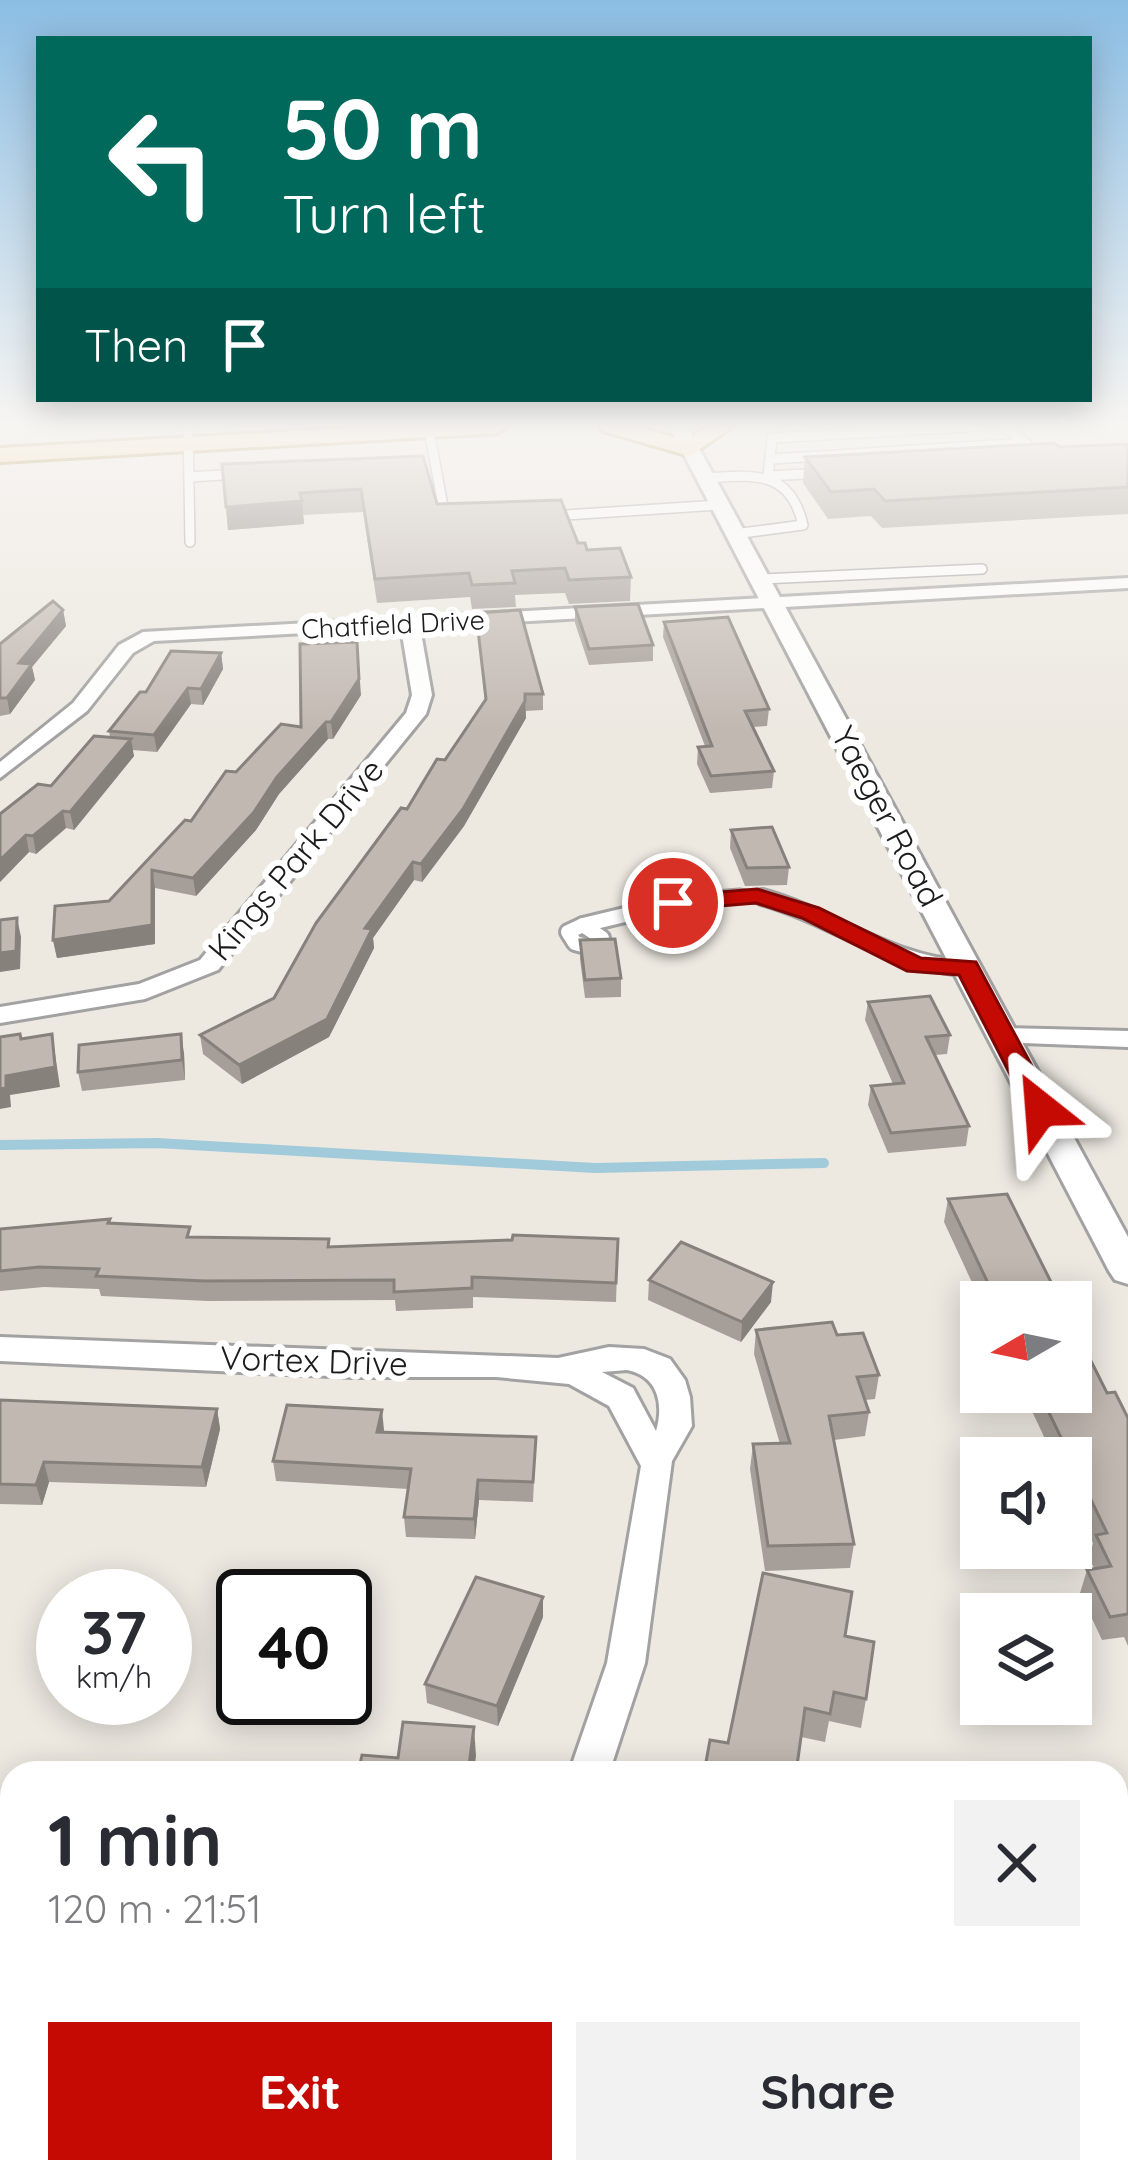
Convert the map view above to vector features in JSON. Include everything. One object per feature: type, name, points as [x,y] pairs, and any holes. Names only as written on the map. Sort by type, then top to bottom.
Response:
[{"type":"street","name":"Yaeger Road","points":[[732,528],[1128,1271]]},
{"type":"street","name":"Chatfield Drive","points":[[0,772],[80,707],[138,640],[410,623],[765,590],[1128,583]]},
{"type":"street","name":"Kings Park Drive","points":[[0,1015],[145,991],[208,965],[416,714],[422,695],[410,623]]},
{"type":"street","points":[[1001,1036],[1128,1039]]},
{"type":"street","name":"Vortex Drive","points":[[0,1349],[575,1372],[621,1397],[655,1460]]},
{"type":"street","points":[[558,1371],[592,1358],[622,1357],[650,1363],[673,1387],[676,1424],[655,1460],[626,1664],[593,1761]]},
{"type":"lane","points":[[190,528],[190,542]]},
{"type":"lane","points":[[735,534],[781,528]]},
{"type":"lane","points":[[765,590],[982,569]]},
{"type":"lane","points":[[583,925],[673,903],[757,896],[810,913],[916,965],[968,968]]},
{"type":"building","points":[[367,528],[572,528],[587,550],[620,548],[631,577],[569,580],[565,568],[512,571],[515,583],[472,585],[469,573],[375,579]]},
{"type":"building","points":[[53,601],[63,610],[19,663],[32,664],[7,698],[0,698],[0,644]]},
{"type":"building","points":[[638,604],[653,645],[589,649],[575,607]]},
{"type":"building","points":[[520,610],[543,694],[525,694],[463,809],[421,864],[413,862],[365,928],[372,929],[327,1019],[239,1065],[200,1035],[274,998],[316,923],[401,808],[407,809],[437,759],[445,760],[486,699],[476,613]]},
{"type":"building","points":[[728,617],[769,709],[745,711],[774,771],[711,776],[698,747],[712,746],[664,622]]},
{"type":"building","points":[[357,642],[359,679],[331,722],[277,777],[254,812],[193,878],[152,870],[152,925],[53,940],[55,906],[109,901],[185,820],[191,821],[226,771],[236,772],[281,724],[301,727],[300,644]]},
{"type":"building","points":[[171,651],[221,653],[201,689],[188,688],[154,735],[109,731],[140,692],[146,692]]},
{"type":"building","points":[[94,736],[131,739],[70,812],[63,811],[33,836],[26,835],[0,860],[0,814],[38,784],[51,786]]},
{"type":"building","points":[[772,827],[789,867],[747,868],[731,830]]},
{"type":"building","points":[[17,918],[16,951],[0,953],[0,920]]},
{"type":"building","points":[[615,939],[621,978],[585,980],[580,940]]},
{"type":"building","points":[[930,996],[950,1035],[926,1037],[969,1126],[891,1133],[871,1086],[904,1083],[868,1002]]},
{"type":"building","points":[[20,1034],[21,1039],[52,1034],[55,1067],[6,1076],[6,1088],[0,1089],[0,1037]]},
{"type":"building","points":[[181,1034],[182,1060],[78,1072],[79,1045]]},
{"type":"building","points":[[1007,1194],[1050,1281],[987,1281],[948,1199]]},
{"type":"building","points":[[110,1219],[108,1223],[190,1227],[187,1237],[329,1239],[328,1247],[512,1240],[513,1235],[618,1239],[616,1283],[472,1277],[472,1288],[394,1292],[394,1280],[205,1281],[96,1276],[99,1269],[0,1271],[0,1229]]},
{"type":"building","points":[[681,1242],[773,1282],[742,1322],[649,1280]]},
{"type":"building","points":[[832,1322],[837,1335],[863,1333],[879,1375],[857,1377],[869,1412],[829,1416],[854,1544],[768,1546],[753,1444],[790,1443],[756,1330]]},
{"type":"building","points":[[1092,1363],[1107,1393],[1115,1392],[1128,1418],[1128,1614],[1110,1617],[1087,1570],[1111,1566],[1096,1535],[1107,1533],[1092,1502],[1092,1437],[1061,1437],[1049,1413],[1092,1413]]},
{"type":"building","points":[[0,1400],[217,1409],[202,1467],[44,1462],[36,1485],[0,1484]]},
{"type":"building","points":[[287,1405],[382,1410],[377,1432],[536,1437],[533,1482],[478,1480],[474,1519],[404,1517],[411,1469],[273,1461]]},
{"type":"building","points":[[763,1573],[852,1592],[845,1636],[874,1642],[866,1699],[834,1692],[830,1714],[805,1708],[798,1761],[706,1761],[710,1740],[728,1743]]},
{"type":"building","points":[[476,1577],[543,1597],[497,1706],[425,1684]]},
{"type":"building","points":[[403,1722],[474,1727],[470,1761],[361,1761],[362,1755],[398,1758]]},
{"type":"waterway","points":[[0,1145],[157,1143],[595,1168],[824,1163]]},
{"type":"route","points":[[673,903],[757,896],[810,913],[916,965],[939,970],[968,968],[1041,1109]]}]
